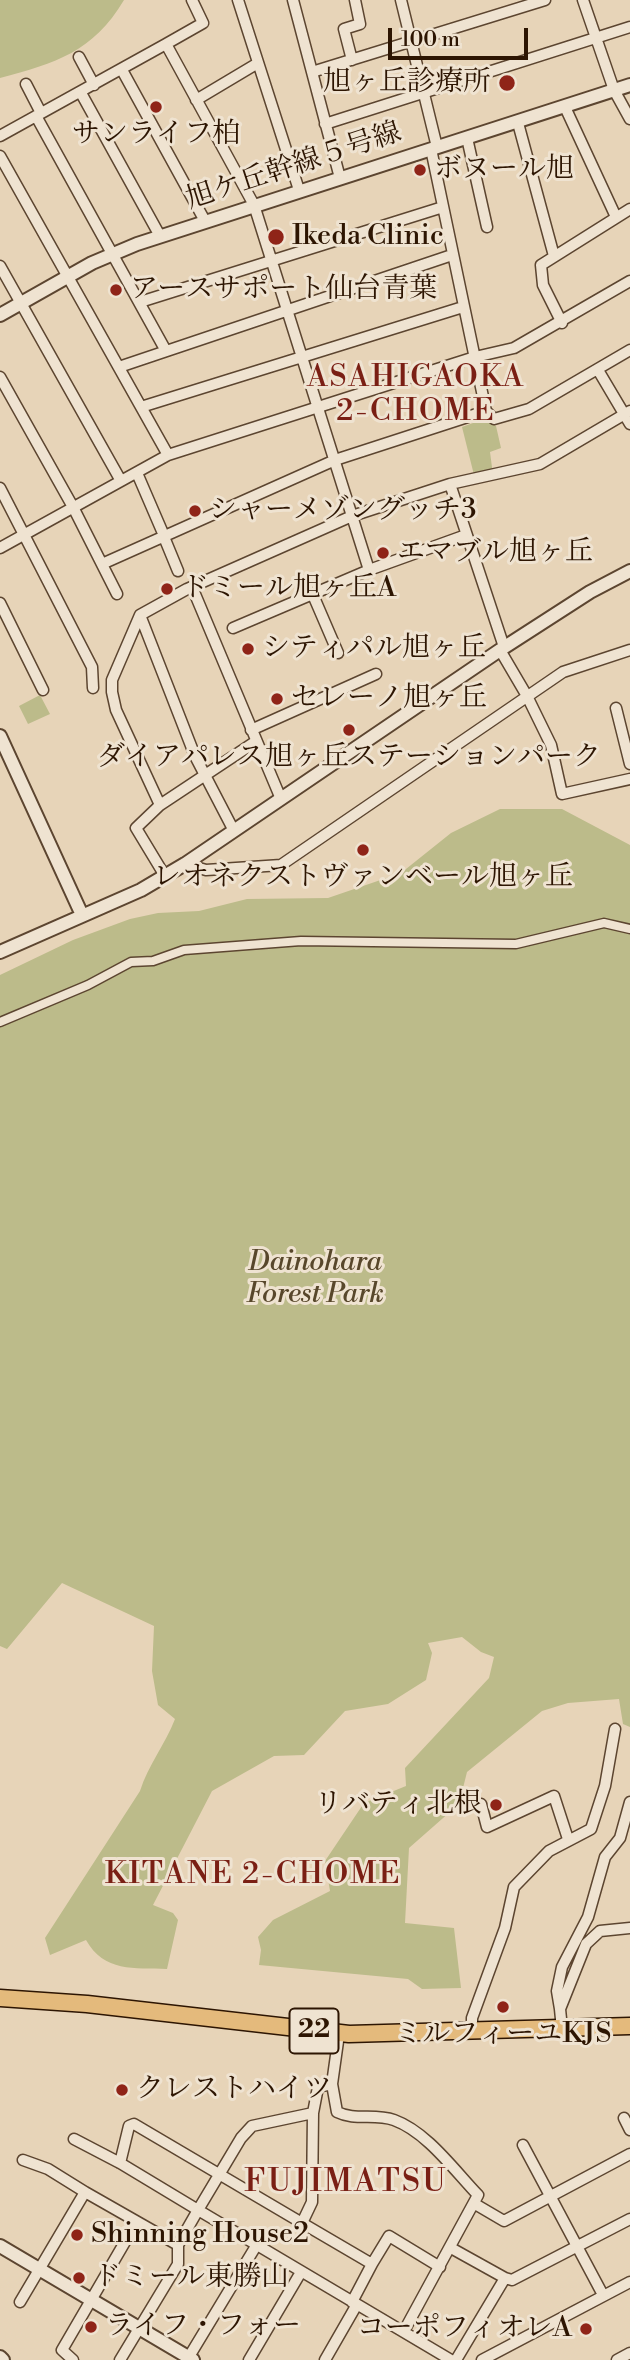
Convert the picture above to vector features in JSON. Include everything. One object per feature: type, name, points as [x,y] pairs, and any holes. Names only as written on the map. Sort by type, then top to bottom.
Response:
[{"type":"main road","name":"22","points":[[0,1998],[100,2005],[339,2034],[630,2026]]},
{"type":"street","points":[[0,136],[203,23],[192,0]]},
{"type":"street","points":[[238,0],[299,190]]},
{"type":"street","points":[[293,0],[340,178]]},
{"type":"street","points":[[352,60],[344,29],[360,24],[355,0]]},
{"type":"street","points":[[401,0],[434,148],[452,255],[486,411],[494,419],[529,409],[630,350]]},
{"type":"street","points":[[312,72],[545,0]]},
{"type":"street","points":[[583,0],[614,90],[630,119]]},
{"type":"street","points":[[326,124],[630,27]]},
{"type":"street","points":[[166,44],[254,205],[369,569]]},
{"type":"street","points":[[79,57],[94,85]]},
{"type":"street","points":[[196,100],[258,63]]},
{"type":"street","points":[[122,70],[205,221]]},
{"type":"street","points":[[26,84],[39,114],[166,351]]},
{"type":"street","name":"旭ケ丘幹線５号線","points":[[0,315],[113,253],[299,190],[518,123],[630,85]]},
{"type":"street","points":[[81,93],[160,236]]},
{"type":"street","points":[[565,107],[616,217]]},
{"type":"street","points":[[518,123],[554,256]]},
{"type":"street","points":[[467,138],[487,227]]},
{"type":"street","points":[[0,157],[168,455]]},
{"type":"street","points":[[140,302],[270,259],[443,207]]},
{"type":"street","points":[[562,323],[543,285],[540,269],[543,262],[630,209]]},
{"type":"street","points":[[119,367],[452,255]]},
{"type":"street","points":[[0,266],[121,481]]},
{"type":"street","points":[[0,548],[168,455],[475,357],[514,348],[562,323],[630,281]]},
{"type":"street","points":[[141,407],[463,307]]},
{"type":"street","points":[[160,805],[116,710],[112,691],[112,680],[139,615],[192,587],[352,516],[450,484],[540,464],[628,416],[598,370]]},
{"type":"street","points":[[0,377],[73,507],[117,594]]},
{"type":"street","points":[[102,564],[163,534],[335,460],[486,411]]},
{"type":"street","points":[[137,473],[178,571]]},
{"type":"street","points":[[450,484],[502,648],[551,745],[562,794],[630,779]]},
{"type":"street","points":[[0,488],[92,667],[93,688]]},
{"type":"street","points":[[233,628],[369,569],[466,535]]},
{"type":"street","points":[[0,952],[141,890],[185,864],[502,648],[597,588],[630,571]]},
{"type":"street","points":[[192,587],[281,799]]},
{"type":"street","points":[[313,594],[338,653]]},
{"type":"street","points":[[0,603],[43,690]]},
{"type":"street","points":[[139,615],[206,775],[234,831]]},
{"type":"street","points":[[185,864],[206,870],[281,866],[563,672],[630,650]]},
{"type":"street","points":[[251,730],[376,674]]},
{"type":"street","points":[[616,708],[626,728],[630,764]]},
{"type":"street","points":[[0,736],[82,915]]},
{"type":"street","points":[[165,876],[136,828],[160,805],[255,742]]},
{"type":"street","points":[[0,1022],[131,962],[153,961],[184,950],[301,941],[516,944],[604,923],[630,929]]},
{"type":"street","points":[[472,2032],[472,2018],[505,1928],[514,1887],[549,1851],[591,1829],[605,1786],[615,1729]]},
{"type":"street","points":[[481,1804],[487,1827],[554,1796],[568,1839]]},
{"type":"street","points":[[562,2029],[557,1992],[562,1967],[588,1917],[605,1857],[620,1838],[630,1802]]},
{"type":"street","points":[[560,2009],[586,1944],[600,1931],[630,1928]]},
{"type":"street","points":[[339,2034],[332,2084],[337,2112],[348,2118],[376,2115],[411,2127],[478,2195],[404,2331]]},
{"type":"street","points":[[302,2223],[312,2202],[313,2113],[318,2087],[332,2084]]},
{"type":"street","points":[[120,2360],[178,2264],[178,2245],[241,2138],[252,2126],[313,2113]]},
{"type":"street","points":[[624,2118],[630,2130]]},
{"type":"street","points":[[120,2163],[129,2126],[134,2124],[372,2263]]},
{"type":"street","points":[[74,2139],[120,2163],[450,2360]]},
{"type":"street","points":[[523,2145],[603,2295]]},
{"type":"street","points":[[475,2204],[504,2221],[630,2154]]},
{"type":"street","points":[[23,2160],[48,2169],[136,2223],[178,2245]]},
{"type":"street","points":[[20,2302],[85,2192]]},
{"type":"street","points":[[451,2248],[512,2280],[630,2219]]},
{"type":"street","points":[[73,2360],[62,2350],[136,2223]]},
{"type":"street","points":[[325,2360],[372,2263],[389,2236],[440,2267]]},
{"type":"street","points":[[0,2246],[190,2359],[256,2246]]},
{"type":"street","points":[[249,2360],[301,2272]]},
{"type":"street","points":[[456,2360],[505,2278]]},
{"type":"street","points":[[482,2360],[630,2282]]},
{"type":"street","points":[[617,2360],[630,2353]]},
{"type":"green space","points":[[0,0],[124,0],[112,18],[86,44],[39,67],[0,78]]},
{"type":"green space","points":[[484,419],[496,426],[501,448],[490,452],[493,475],[475,479],[462,427]]},
{"type":"green space","points":[[40,695],[50,714],[28,724],[19,706]]},
{"type":"green space","name":"Dainohara Forest Park","points":[[500,809],[562,809],[630,845],[630,1727],[623,1724],[619,1699],[568,1703],[542,1711],[467,1772],[459,1804],[409,1848],[405,1923],[454,1928],[461,1988],[422,1989],[408,1979],[259,1965],[261,1950],[258,1937],[273,1920],[330,1891],[325,1861],[364,1803],[406,1786],[405,1768],[489,1678],[494,1657],[481,1652],[462,1637],[428,1643],[432,1653],[426,1680],[388,1704],[345,1711],[304,1755],[274,1756],[212,1791],[153,1905],[173,1913],[178,1920],[167,1969],[132,1968],[111,1963],[93,1950],[86,1940],[50,1955],[45,1938],[140,1791],[175,1719],[158,1705],[152,1671],[154,1626],[62,1583],[7,1649],[0,1646],[0,975],[73,940],[130,919],[158,913],[199,911],[247,899],[328,898],[401,873],[451,833]]},
{"type":"place","name":"旭ヶ丘診療所","points":[[507,83]]},
{"type":"place","name":"サンライフ柏","points":[[156,107]]},
{"type":"place","name":"ボヌール旭","points":[[420,170]]},
{"type":"place","name":"Ikeda Clinic","points":[[276,237]]},
{"type":"place","name":"アースサポート仙台青葉","points":[[116,290]]},
{"type":"place","name":"シャーメゾングッチ3","points":[[195,511]]},
{"type":"place","name":"エマブル旭ヶ丘","points":[[383,553]]},
{"type":"place","name":"ドミール旭ヶ丘A","points":[[167,589]]},
{"type":"place","name":"シティパル旭ヶ丘","points":[[248,649]]},
{"type":"place","name":"セレーノ旭ヶ丘","points":[[277,699]]},
{"type":"place","name":"ダイアパレス旭ヶ丘ステーションパーク","points":[[349,730]]},
{"type":"place","name":"レオネクストヴァンベール旭ヶ丘","points":[[363,850]]},
{"type":"place","name":"リバティ北根","points":[[496,1805]]},
{"type":"place","name":"ミルフィーユKJS","points":[[503,2007]]},
{"type":"place","name":"クレストハイツ","points":[[122,2090]]},
{"type":"place","name":"Shinning House2","points":[[77,2235]]},
{"type":"place","name":"ドミール東勝山","points":[[79,2278]]},
{"type":"place","name":"ライフ・フォー","points":[[91,2327]]},
{"type":"place","name":"コーポフィオレA","points":[[586,2329]]},
{"type":"district","name":"ASAHIGAOKA 2-CHOME","points":[[416,396]]},
{"type":"district","name":"KITANE 2-CHOME","points":[[253,1876]]},
{"type":"district","name":"FUJIMATSU","points":[[346,2183]]}]
